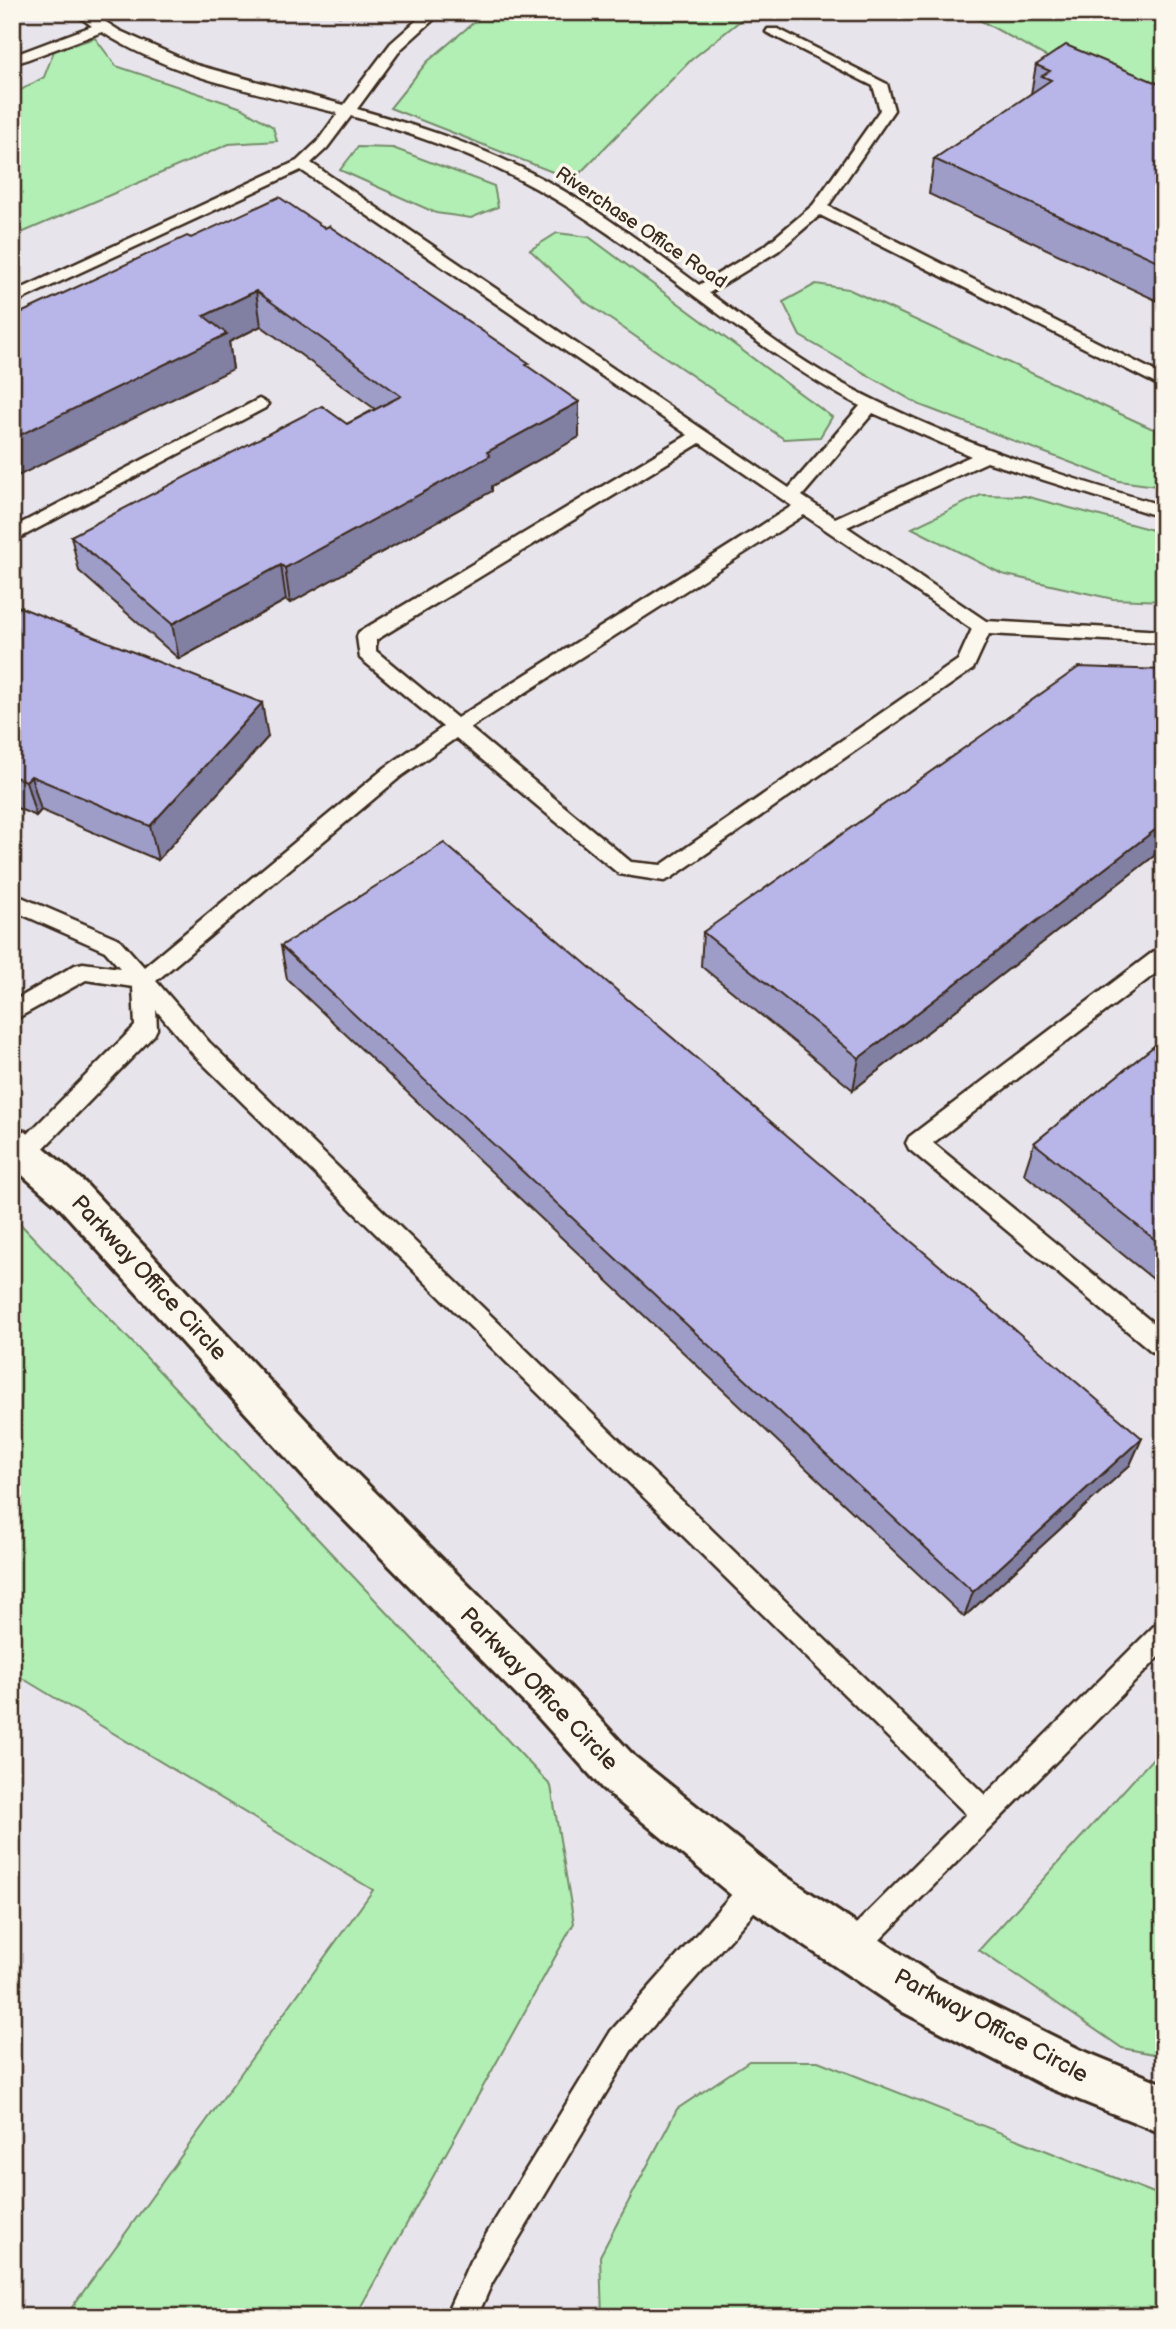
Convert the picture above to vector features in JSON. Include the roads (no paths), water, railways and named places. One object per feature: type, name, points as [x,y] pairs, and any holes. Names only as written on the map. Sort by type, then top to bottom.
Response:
[{"type":"street","name":"Parkway Office Circle","points":[[18,1148],[80,1205],[204,1336],[334,1480],[554,1702],[618,1772],[758,1886],[920,1995],[1052,2063],[1164,2109]]},
{"type":"lane","name":"Riverchase Office Road","points":[[80,12],[153,56],[432,136],[502,164],[559,194],[624,237],[790,359],[870,406],[1046,478],[1164,512]]},
{"type":"lane","points":[[12,299],[302,163],[321,145],[396,46],[435,12]]},
{"type":"lane","points":[[12,61],[103,27]]},
{"type":"lane","points":[[699,292],[772,248],[819,208],[887,110],[880,83],[773,32]]},
{"type":"lane","points":[[302,163],[982,626],[1164,637]]},
{"type":"lane","points":[[819,208],[1164,383]]},
{"type":"lane","points":[[12,536],[259,404]]},
{"type":"lane","points":[[12,1013],[83,971],[143,981],[393,772],[798,501],[870,406]]},
{"type":"lane","points":[[700,435],[366,637],[367,653],[626,869],[664,873],[966,664],[982,626]]},
{"type":"lane","points":[[834,526],[987,455]]},
{"type":"lane","points":[[12,901],[112,944],[201,1048],[985,1814]]},
{"type":"lane","points":[[1164,955],[917,1143],[1164,1347]]},
{"type":"lane","points":[[18,1148],[146,1029],[143,981]]},
{"type":"lane","points":[[850,1949],[1164,1634]]},
{"type":"lane","points":[[461,2317],[481,2272],[621,2041],[758,1886]]}]
